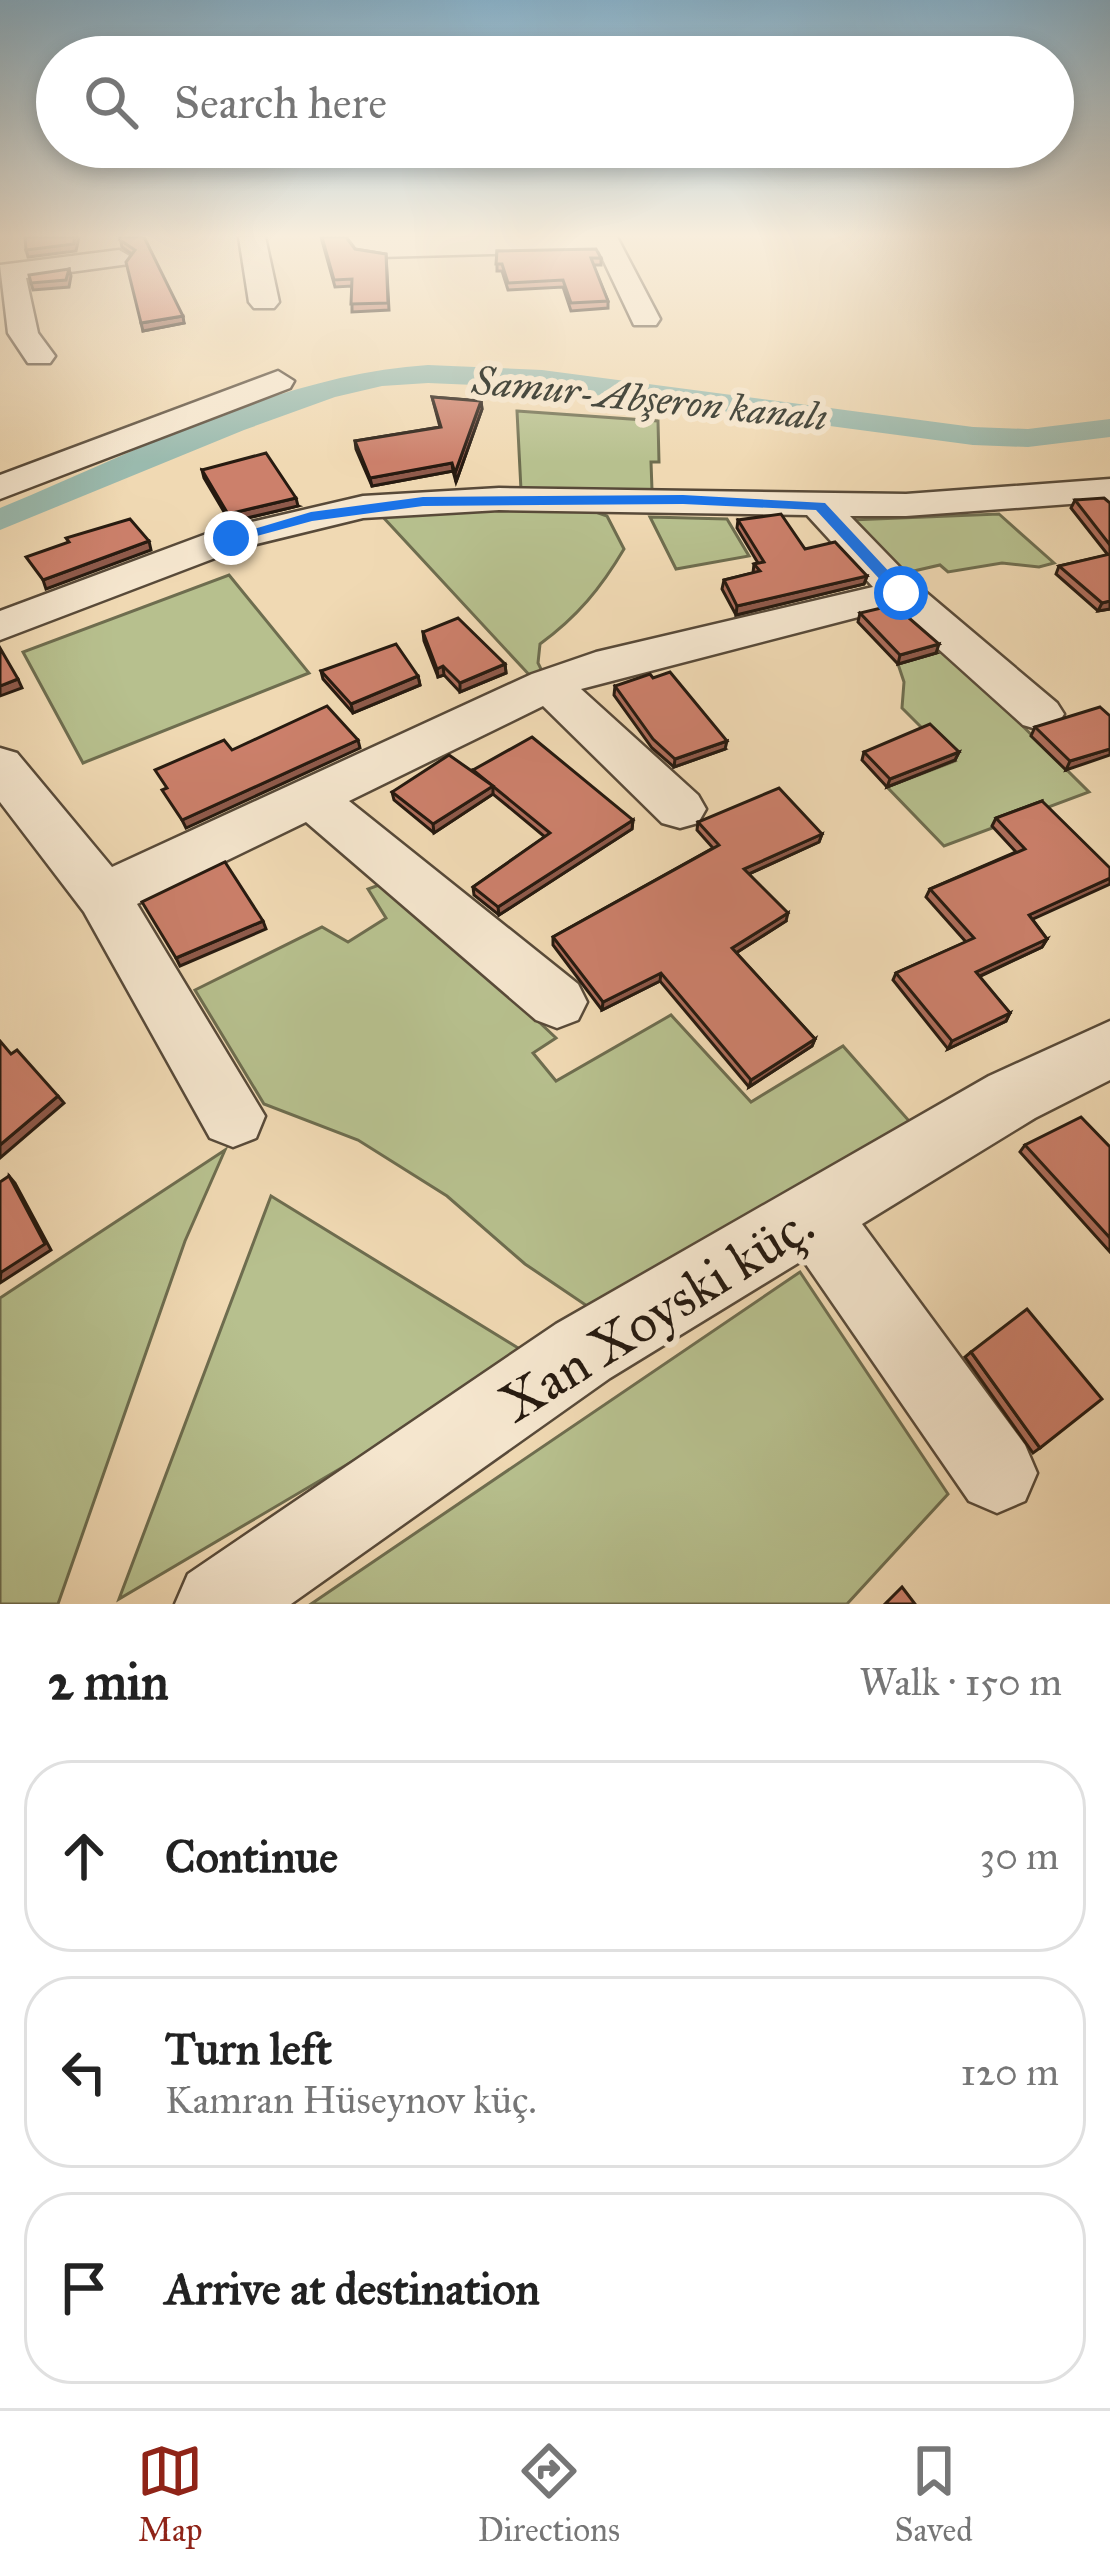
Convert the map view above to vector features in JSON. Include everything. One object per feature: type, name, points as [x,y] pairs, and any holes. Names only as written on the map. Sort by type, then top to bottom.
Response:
[{"type":"street","points":[[18,312],[22,333],[39,356]]},
{"type":"street","points":[[642,312],[645,319]]},
{"type":"street","points":[[0,488],[278,381]]},
{"type":"street","points":[[0,626],[214,544],[363,507],[500,499],[820,506],[982,502],[1110,490]]},
{"type":"street","points":[[820,506],[901,593],[1040,714]]},
{"type":"street","points":[[104,896],[548,685],[596,668],[901,593]]},
{"type":"street","points":[[548,685],[680,809]]},
{"type":"street","points":[[0,766],[104,896],[233,1116]]},
{"type":"street","points":[[309,796],[557,1002]]},
{"type":"street","name":"Xan Xoyski küç.","points":[[218,1604],[583,1351],[1012,1097],[1110,1049]]},
{"type":"street","points":[[813,1214],[997,1473]]},
{"type":"green space","points":[[517,411],[658,421],[659,462],[651,462],[652,490],[521,490]]},
{"type":"green space","points":[[491,509],[590,510],[607,516],[624,549],[587,601],[540,644],[538,663],[544,675],[534,680],[382,516]]},
{"type":"green space","points":[[999,514],[1054,563],[1039,567],[1002,563],[948,572],[940,565],[905,573],[850,520]]},
{"type":"green space","points":[[650,517],[727,519],[749,556],[676,569]]},
{"type":"green space","points":[[229,575],[309,673],[83,763],[23,652]]},
{"type":"green space","points":[[946,650],[1089,792],[944,846],[887,787],[955,761],[902,708],[904,682],[898,664]]},
{"type":"green space","points":[[390,881],[556,1038],[533,1053],[556,1081],[671,1015],[751,1102],[843,1046],[910,1122],[692,1246],[593,1310],[525,1264],[447,1196],[358,1140],[264,1104],[195,990],[322,927],[348,942],[386,918],[368,889]]},
{"type":"green space","points":[[225,1150],[185,1241],[58,1604],[0,1604],[0,1298]]},
{"type":"green space","points":[[271,1196],[531,1356],[119,1599]]},
{"type":"green space","points":[[800,1272],[948,1494],[847,1604],[311,1604]]},
{"type":"building","points":[[138,312],[181,312],[183,316],[141,323]]},
{"type":"building","points":[[432,397],[481,401],[455,473],[452,463],[370,478],[355,441],[441,427]]},
{"type":"building","points":[[266,453],[296,498],[228,514],[202,470]]},
{"type":"building","points":[[1104,498],[1110,503],[1110,545],[1075,500]]},
{"type":"building","points":[[781,514],[805,549],[835,542],[867,576],[737,606],[724,580],[760,571],[754,564],[764,562],[738,520]]},
{"type":"building","points":[[130,519],[149,541],[43,580],[26,557],[69,542],[66,538]]},
{"type":"building","points":[[1110,554],[1110,601],[1102,603],[1059,566]]},
{"type":"building","points":[[894,605],[939,644],[900,655],[860,613]]},
{"type":"building","points":[[458,618],[505,664],[460,683],[443,666],[437,669],[423,632]]},
{"type":"building","points":[[396,644],[418,676],[351,704],[321,671]]},
{"type":"building","points":[[0,648],[18,679],[0,686]]},
{"type":"building","points":[[670,672],[727,741],[675,759],[653,739],[615,686]]},
{"type":"building","points":[[327,706],[358,740],[182,820],[162,790],[167,788],[155,770],[224,740],[232,750]]},
{"type":"building","points":[[1100,707],[1110,716],[1110,749],[1070,761],[1035,727]]},
{"type":"building","points":[[930,724],[959,752],[890,779],[864,752]]},
{"type":"building","points":[[532,737],[633,820],[498,907],[473,887],[550,833],[473,770]]},
{"type":"building","points":[[449,755],[493,786],[433,824],[392,792]]},
{"type":"building","points":[[779,788],[822,834],[744,869],[788,913],[732,948],[815,1039],[751,1080],[661,973],[603,1002],[553,937],[719,845],[698,822]]},
{"type":"building","points":[[1042,801],[1110,868],[1110,878],[1029,915],[1047,939],[976,972],[1010,1013],[952,1041],[896,973],[974,938],[930,889],[1025,849],[996,818]]},
{"type":"building","points":[[225,862],[263,921],[176,958],[142,902]]},
{"type":"building","points":[[0,1041],[11,1054],[17,1050],[58,1096],[0,1145]]},
{"type":"building","points":[[1081,1117],[1110,1147],[1110,1238],[1025,1145]]},
{"type":"building","points":[[9,1176],[45,1244],[0,1273],[0,1182]]},
{"type":"building","points":[[1027,1309],[1102,1399],[1040,1448],[971,1352]]},
{"type":"building","points":[[902,1587],[915,1604],[885,1604]]},
{"type":"waterway","name":"Samur-Abşeron kanalı","points":[[0,520],[233,424],[326,390],[382,377],[542,379],[973,436],[1028,438],[1110,428]]},
{"type":"route","points":[[231,538],[363,507],[423,502],[683,500],[820,506],[901,593]]}]
